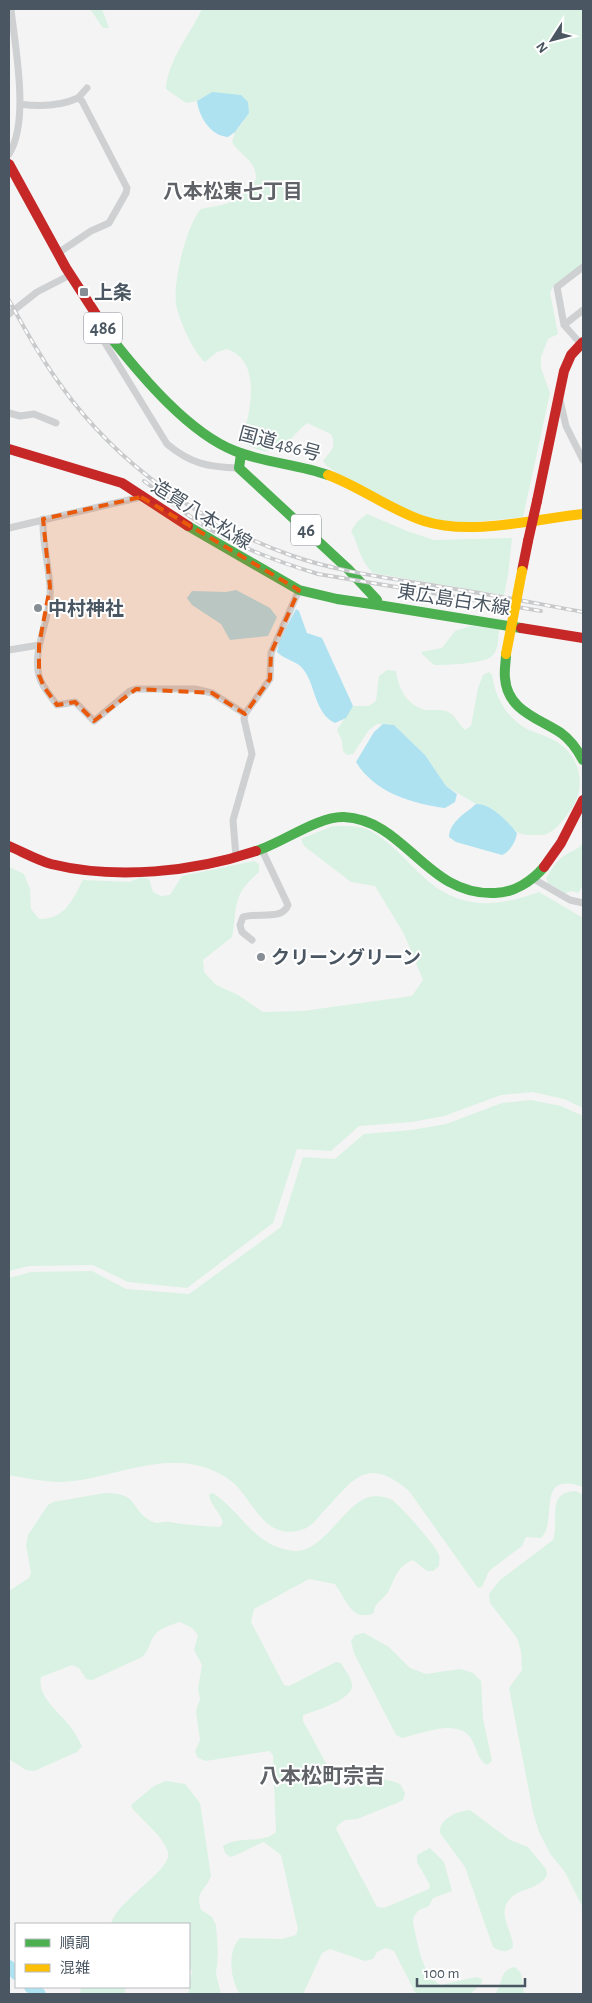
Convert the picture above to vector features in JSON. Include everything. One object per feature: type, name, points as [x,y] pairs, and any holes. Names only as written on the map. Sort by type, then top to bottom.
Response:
[{"type":"main road","name":"国道486号","points":[[9,164],[70,275],[101,325],[148,383],[176,410],[221,445],[241,454],[329,475],[361,489],[413,518],[441,526],[583,514]]},
{"type":"main road","points":[[582,343],[571,355],[564,371],[503,667],[504,685],[517,708],[531,718],[560,732],[573,743],[583,760]]},
{"type":"main road","name":"造賀八本松線","points":[[9,449],[122,484],[236,556],[299,590],[378,605]]},
{"type":"main road","points":[[239,468],[241,454]]},
{"type":"main road","name":"東広島白木線","points":[[239,468],[348,569],[377,600],[378,605],[583,638]]},
{"type":"main road","points":[[9,846],[56,865],[94,870],[188,866],[262,850],[328,820],[341,817],[356,818],[382,827],[428,869],[451,884],[468,891],[484,894],[501,893],[518,887],[532,878],[555,854],[583,800]]},
{"type":"street","points":[[9,154],[14,146],[20,104],[11,34],[11,9]]},
{"type":"street","points":[[20,104],[65,104],[78,98],[87,88]]},
{"type":"street","points":[[58,253],[112,220],[126,193],[126,188],[85,106],[78,98]]},
{"type":"street","points":[[582,343],[564,325],[557,287],[583,267]]},
{"type":"street","points":[[9,314],[38,292],[70,275]]},
{"type":"street","points":[[564,325],[583,310]]},
{"type":"street","points":[[101,325],[102,338],[166,444],[179,454],[211,468],[239,468]]},
{"type":"street","points":[[559,395],[566,426],[583,460]]},
{"type":"street","points":[[9,413],[20,416],[34,414],[56,423]]},
{"type":"street","points":[[9,528],[141,496]]},
{"type":"street","points":[[43,519],[42,540],[50,598],[39,645],[39,675],[44,687],[58,705],[75,702],[94,721],[130,691],[136,689],[195,689],[212,693],[245,714]]},
{"type":"street","points":[[236,857],[233,820],[252,754],[245,724],[245,714],[270,679],[271,653],[299,590]]},
{"type":"street","points":[[9,650],[39,645]]},
{"type":"street","points":[[252,940],[242,932],[240,925],[244,917],[252,914],[279,915],[286,911],[288,905],[262,850]]},
{"type":"street","points":[[532,878],[570,900],[583,902]]},
{"type":"highlighted area","points":[[141,497],[299,590],[271,653],[270,679],[245,714],[212,693],[136,689],[94,721],[75,702],[57,705],[44,687],[39,675],[39,645],[50,587],[43,519]]},
{"type":"green space","points":[[90,9],[102,9],[109,28],[103,28]]},
{"type":"green space","points":[[202,9],[583,9],[583,267],[567,279],[554,285],[550,293],[558,334],[548,339],[541,357],[541,368],[550,393],[523,517],[478,522],[456,522],[434,520],[411,512],[356,484],[329,467],[323,461],[333,446],[331,434],[307,423],[286,444],[274,450],[259,450],[242,440],[251,397],[250,377],[247,368],[243,360],[227,349],[217,352],[205,362],[187,335],[176,304],[177,282],[182,255],[195,217],[201,209],[226,204],[238,198],[256,179],[251,162],[232,142],[235,132],[244,121],[212,92],[197,101],[186,103],[166,89],[175,57]]},
{"type":"green space","points":[[367,514],[434,540],[512,538],[504,595],[373,573],[362,558],[351,531],[357,522]]},
{"type":"green space","points":[[471,626],[499,629],[497,647],[492,656],[481,661],[434,665],[422,654],[421,652],[442,648],[455,631]]},
{"type":"green space","points":[[387,670],[396,671],[401,690],[414,705],[426,710],[446,711],[465,730],[471,726],[478,688],[483,675],[489,672],[492,675],[495,690],[501,704],[510,716],[522,726],[557,742],[572,756],[576,764],[580,783],[579,793],[570,811],[561,822],[546,834],[524,835],[519,833],[489,807],[476,804],[446,786],[425,755],[394,725],[377,724],[369,730],[353,754],[347,755],[343,751],[342,741],[337,730],[353,706],[369,706],[376,701],[379,676]]},
{"type":"green space","points":[[333,826],[357,827],[371,831],[394,848],[428,881],[454,897],[481,903],[495,903],[510,901],[539,892],[583,918],[583,1108],[564,1099],[533,1092],[501,1095],[444,1116],[412,1122],[359,1126],[331,1151],[297,1149],[273,1223],[187,1288],[128,1282],[93,1265],[29,1266],[9,1271],[9,867],[24,874],[30,889],[31,909],[39,919],[55,916],[62,912],[72,901],[83,880],[130,882],[141,877],[149,879],[153,892],[161,896],[170,895],[182,876],[254,861],[259,864],[259,872],[244,888],[237,902],[232,937],[203,960],[204,972],[216,985],[238,995],[263,1012],[303,1011],[412,996],[423,980],[404,934],[375,886],[351,882],[304,846],[301,839]]},
{"type":"green space","points":[[583,843],[583,886],[578,893],[572,891],[565,893],[548,883],[546,878],[556,863]]},
{"type":"green space","points":[[531,1100],[561,1106],[583,1116],[583,1487],[568,1484],[558,1485],[550,1499],[546,1530],[541,1538],[526,1537],[522,1546],[489,1571],[482,1587],[478,1588],[409,1491],[394,1480],[381,1474],[370,1473],[360,1476],[310,1526],[288,1532],[268,1524],[239,1488],[229,1479],[207,1468],[189,1464],[153,1464],[97,1477],[61,1482],[42,1481],[9,1475],[9,1278],[31,1272],[92,1271],[126,1289],[189,1294],[281,1227],[303,1157],[335,1159],[364,1134],[412,1130],[446,1124],[502,1103]]},
{"type":"green space","points":[[576,1491],[583,1495],[583,1908],[565,1872],[551,1855],[539,1832],[533,1812],[509,1688],[522,1670],[521,1651],[517,1638],[490,1603],[489,1594],[500,1580],[553,1540],[557,1501],[560,1496]]},
{"type":"green space","points":[[105,1493],[124,1496],[133,1502],[139,1512],[154,1522],[220,1527],[223,1523],[222,1519],[213,1506],[209,1494],[213,1493],[259,1536],[280,1548],[294,1551],[304,1550],[314,1545],[357,1503],[369,1497],[383,1497],[396,1503],[432,1544],[439,1555],[439,1566],[433,1571],[427,1571],[413,1560],[408,1562],[398,1572],[387,1593],[374,1609],[374,1613],[360,1615],[350,1608],[335,1584],[309,1579],[254,1609],[251,1622],[284,1685],[289,1686],[336,1662],[341,1663],[351,1679],[351,1690],[347,1695],[333,1704],[303,1715],[303,1721],[339,1787],[344,1789],[365,1781],[378,1779],[400,1784],[405,1793],[403,1800],[357,1819],[345,1820],[336,1829],[377,1907],[384,1908],[429,1889],[430,1885],[417,1862],[417,1855],[430,1848],[444,1862],[452,1891],[433,1898],[429,1906],[419,1910],[414,1916],[413,1923],[421,1958],[429,1974],[441,1985],[476,1977],[482,1979],[482,1983],[470,1994],[416,1994],[394,1951],[386,1948],[377,1952],[373,1959],[365,1961],[330,1949],[322,1953],[303,1994],[240,1994],[234,1981],[231,1966],[233,1950],[240,1938],[282,1939],[296,1935],[298,1929],[281,1855],[264,1842],[230,1857],[225,1853],[223,1846],[229,1843],[264,1838],[276,1832],[273,1755],[269,1751],[206,1761],[198,1758],[195,1752],[200,1740],[196,1711],[200,1699],[198,1689],[202,1665],[194,1650],[198,1635],[192,1628],[180,1622],[162,1628],[156,1633],[142,1657],[92,1680],[86,1679],[79,1668],[72,1665],[41,1677],[42,1691],[45,1698],[71,1727],[82,1746],[77,1752],[34,1771],[26,1770],[9,1759],[9,1591],[29,1578],[31,1573],[26,1545],[28,1535],[48,1505],[53,1502]]},
{"type":"green space","points":[[364,1633],[389,1647],[410,1668],[426,1674],[460,1669],[473,1673],[481,1681],[483,1719],[492,1761],[487,1765],[484,1763],[468,1734],[460,1730],[441,1728],[402,1738],[396,1735],[354,1653],[351,1641],[355,1635]]},
{"type":"green space","points":[[166,1781],[185,1784],[200,1803],[211,1876],[200,1895],[199,1903],[201,1910],[212,1917],[216,1925],[218,1954],[216,1974],[221,1994],[188,1994],[192,1971],[190,1968],[190,1923],[111,1923],[123,1905],[154,1876],[167,1859],[168,1852],[162,1840],[131,1805],[154,1786]]},
{"type":"green space","points":[[470,1810],[510,1840],[528,1847],[546,1869],[547,1875],[539,1884],[516,1894],[507,1903],[505,1919],[513,1947],[506,1951],[493,1947],[465,1867],[440,1833],[446,1819],[460,1812]]},
{"type":"green space","points":[[515,1967],[521,1973],[524,1994],[495,1994],[506,1971]]},
{"type":"green space","points":[[81,1988],[126,1988],[124,1994],[80,1994]]},
{"type":"water","points":[[212,92],[241,95],[248,102],[249,113],[235,132],[228,137],[222,136],[211,129],[200,113],[197,101]]},
{"type":"water","points":[[236,590],[270,608],[277,617],[268,636],[230,640],[221,624],[192,605],[187,598],[192,591],[226,592]]},
{"type":"water","points":[[296,609],[299,611],[307,633],[322,638],[353,706],[346,718],[335,723],[323,713],[303,669],[277,652],[280,639]]},
{"type":"water","points":[[383,724],[394,725],[425,755],[446,786],[457,794],[455,802],[445,808],[407,800],[383,789],[364,772],[356,762],[374,732]]},
{"type":"water","points":[[476,804],[493,810],[517,833],[512,846],[505,854],[502,855],[456,842],[449,837],[455,822]]},
{"type":"waterway","points":[[9,1966],[15,1973]]},
{"type":"waterway","points":[[31,1988],[40,1994]]},
{"type":"railway","points":[[9,300],[34,345],[62,387],[108,441],[135,466],[164,488],[194,509],[225,526],[257,542],[290,555],[329,566],[369,575],[583,612]]},
{"type":"railway","points":[[144,481],[211,530],[256,552],[302,569],[318,574],[541,611]]},
{"type":"traffic: fast","points":[[112,339],[137,370],[184,418],[218,443],[246,455],[328,475]]},
{"type":"traffic: fast","points":[[241,454],[239,468],[348,569],[377,600],[378,605],[521,628]]},
{"type":"traffic: fast","points":[[188,526],[299,590],[337,599],[378,605]]},
{"type":"traffic: fast","points":[[506,654],[505,678],[511,698],[525,712],[565,736],[574,745],[583,760]]},
{"type":"traffic: fast","points":[[256,851],[312,825],[344,817],[365,821],[384,831],[433,871],[451,883],[471,891],[495,893],[509,891],[534,877],[544,867]]},
{"type":"traffic: slow","points":[[328,475],[411,516],[442,525],[482,527],[583,514]]},
{"type":"traffic: slow","points":[[506,654],[522,571]]},
{"type":"traffic: jam","points":[[9,164],[66,268],[112,339]]},
{"type":"traffic: jam","points":[[537,501],[564,371],[571,355],[583,342]]},
{"type":"traffic: jam","points":[[9,449],[122,483],[188,526]]},
{"type":"traffic: jam","points":[[528,541],[537,501]]},
{"type":"traffic: jam","points":[[522,571],[528,541]]},
{"type":"traffic: jam","points":[[521,628],[583,638]]},
{"type":"traffic: jam","points":[[544,867],[561,843],[583,800]]},
{"type":"traffic: jam","points":[[9,846],[51,864],[102,872],[181,869],[256,851]]},
{"type":"place","name":"上条","points":[[84,292]]},
{"type":"place","name":"中村神社","points":[[38,608]]},
{"type":"place","name":"クリーングリーン","points":[[261,957]]},
{"type":"district","name":"八本松東七丁目","points":[[233,191]]},
{"type":"district","name":"八本松町宗吉","points":[[322,1776]]}]
